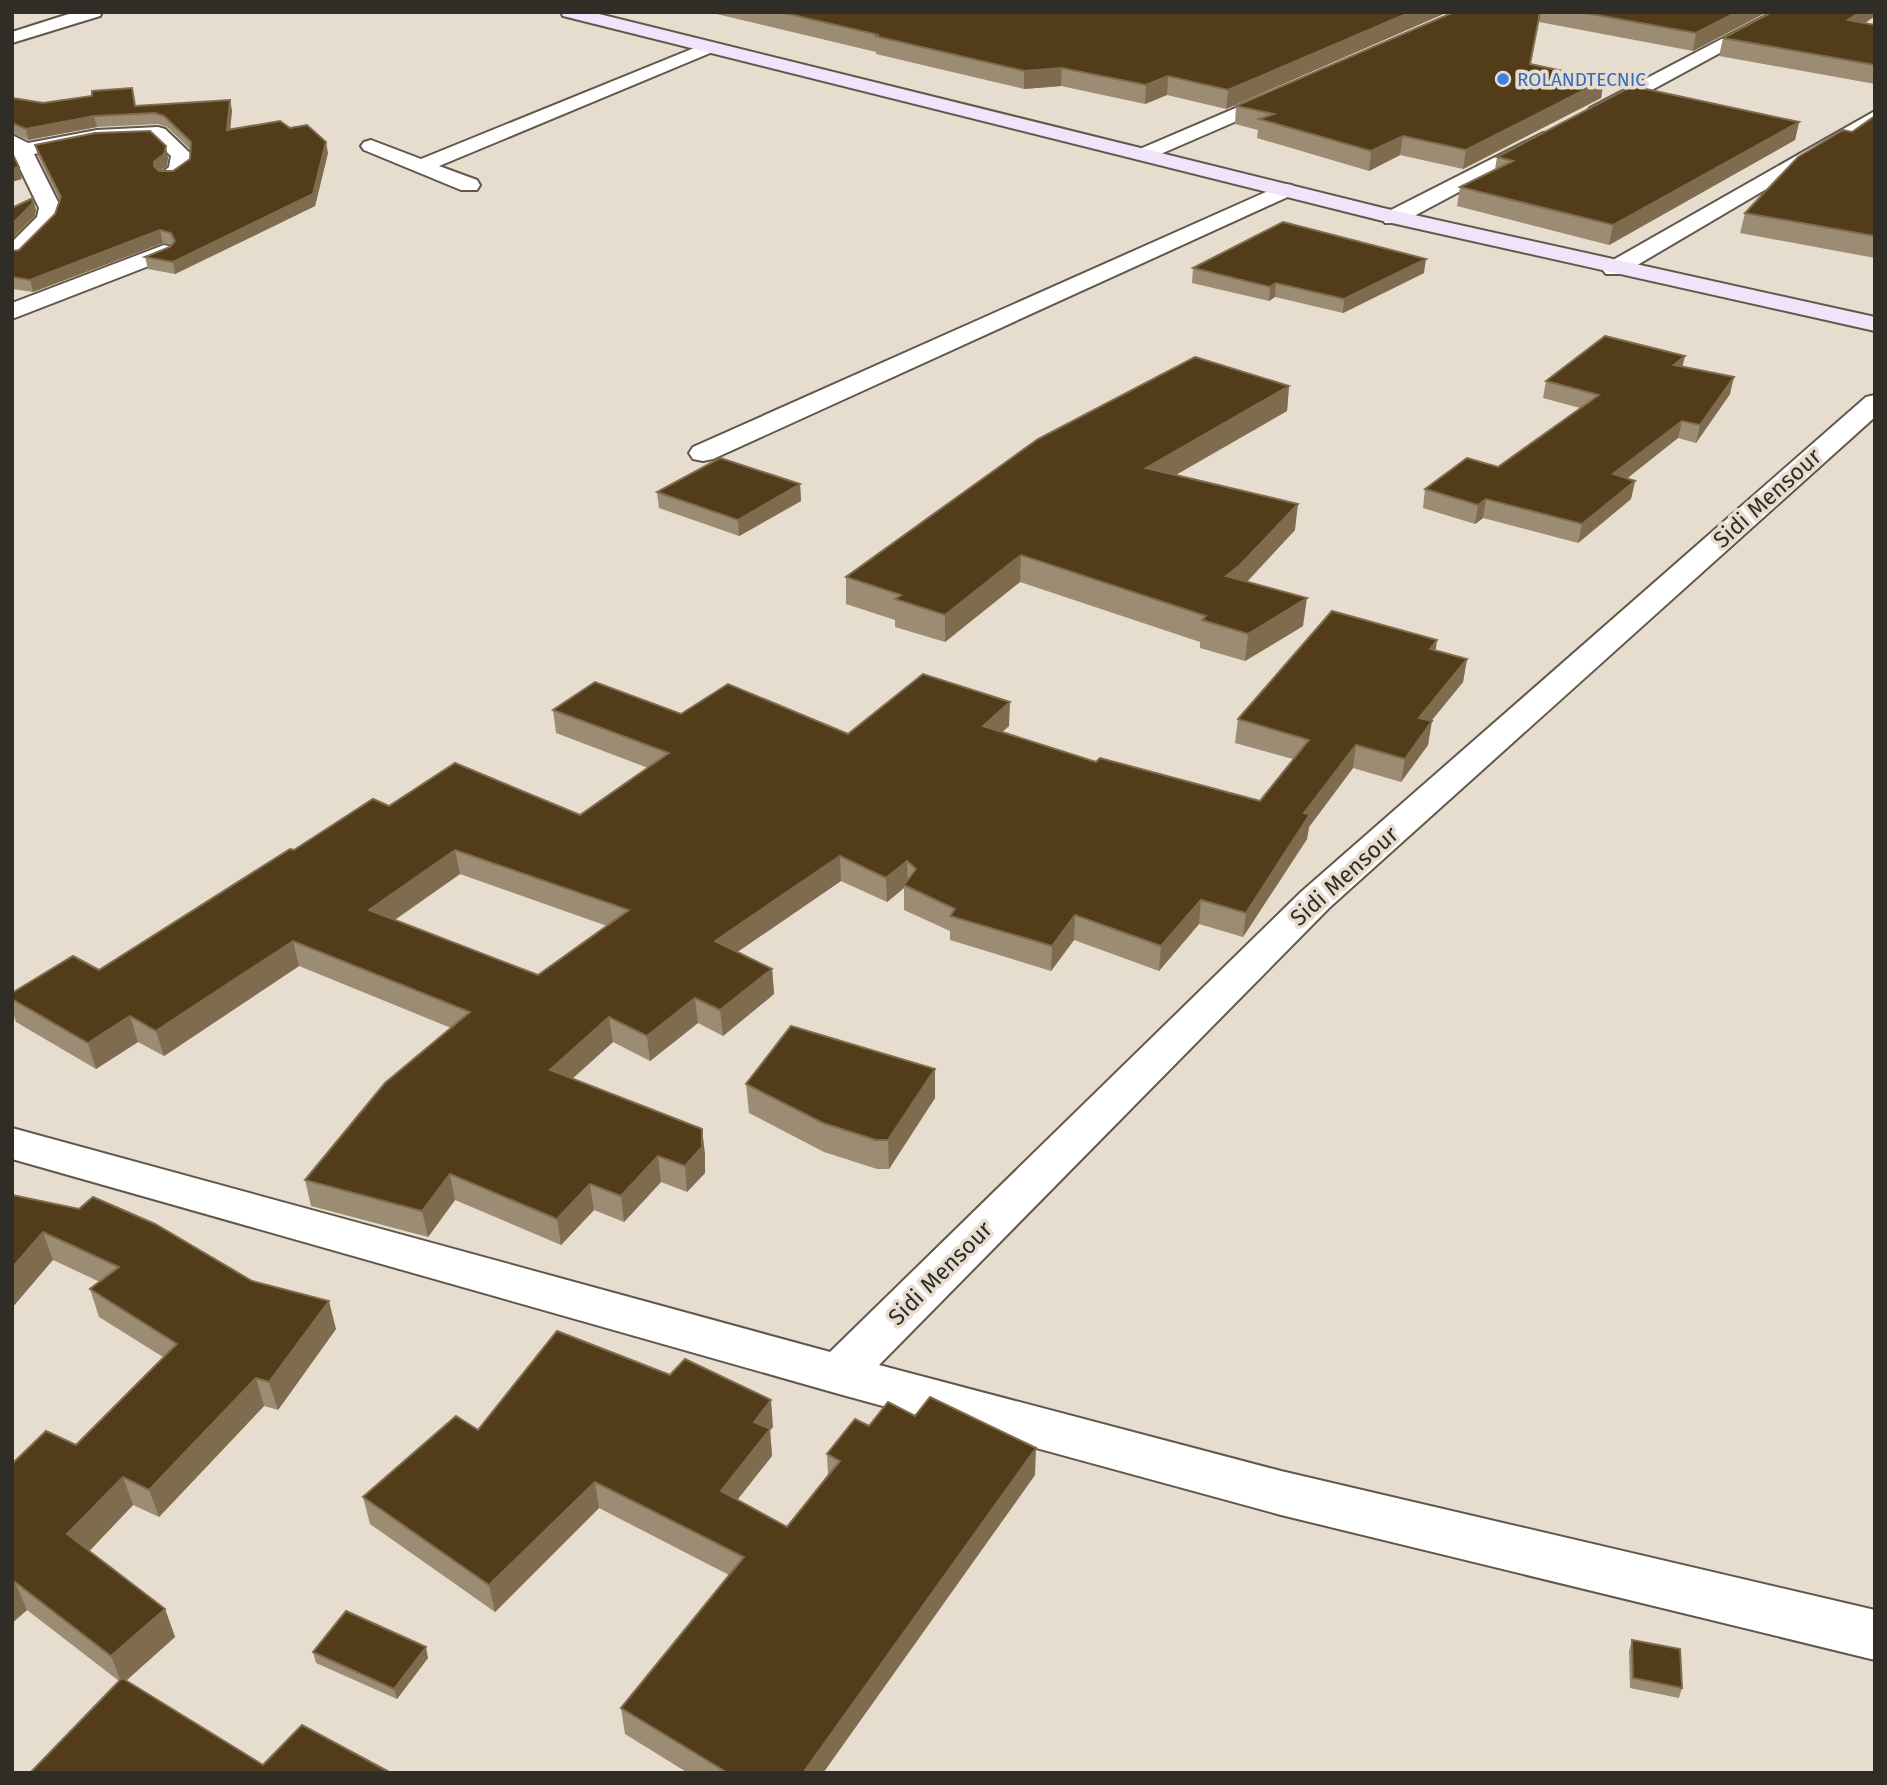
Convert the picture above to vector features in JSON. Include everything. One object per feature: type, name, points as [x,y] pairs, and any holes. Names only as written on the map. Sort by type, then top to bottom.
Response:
[{"type":"main road","points":[[569,12],[1393,218],[1614,269],[1875,324]]},
{"type":"street","points":[[12,38],[94,12]]},
{"type":"street","points":[[1393,218],[1787,12]]},
{"type":"street","points":[[421,166],[709,47]]},
{"type":"street","points":[[1142,155],[1306,83]]},
{"type":"street","points":[[1614,269],[1875,117]]},
{"type":"street","points":[[12,255],[48,219],[50,208],[17,146],[97,136],[158,133],[181,155],[179,170],[169,176]]},
{"type":"street","points":[[371,146],[469,185]]},
{"type":"street","points":[[703,453],[1284,190]]},
{"type":"street","points":[[12,312],[164,252]]},
{"type":"street","name":"Sidi Mensour","points":[[839,1374],[1315,900],[1875,403]]},
{"type":"street","points":[[12,1143],[839,1374],[1294,1496],[1875,1635]]},
{"type":"building","points":[[780,12],[1411,12],[1228,90],[1168,76],[1146,85],[1062,68],[1024,71]]},
{"type":"building","points":[[1454,12],[1540,12],[1530,64],[1604,80],[1466,150],[1403,136],[1371,151],[1259,119],[1274,114],[1236,106]]},
{"type":"building","points":[[1580,12],[1737,12],[1696,33]]},
{"type":"building","points":[[1772,12],[1860,12],[1848,20],[1875,25],[1875,65],[1723,38]]},
{"type":"building","points":[[1632,86],[1799,122],[1613,225],[1460,187],[1513,161],[1497,157]]},
{"type":"building","points":[[132,88],[135,106],[230,100],[227,130],[280,121],[290,128],[307,125],[326,142],[313,194],[173,262],[145,257],[170,247],[175,241],[171,233],[160,230],[30,280],[12,277],[12,251],[19,250],[55,214],[61,197],[35,145],[95,133],[150,131],[166,146],[164,154],[154,162],[154,166],[159,171],[173,171],[190,159],[191,142],[164,116],[155,113],[94,116],[26,129],[12,123],[12,98],[43,103],[92,96],[92,91]]},
{"type":"building","points":[[1875,116],[1875,236],[1745,213],[1798,157],[1843,130],[1852,132]]},
{"type":"building","points":[[12,153],[19,167],[12,169]]},
{"type":"building","points":[[33,198],[32,204],[12,224],[12,208]]},
{"type":"building","points":[[1283,222],[1426,259],[1344,299],[1276,283],[1270,287],[1193,268]]},
{"type":"building","points":[[1605,336],[1685,356],[1674,365],[1734,377],[1700,425],[1682,421],[1613,474],[1635,481],[1582,524],[1486,499],[1478,505],[1425,489],[1467,458],[1498,467],[1599,395],[1546,381]]},
{"type":"building","points":[[1195,357],[1289,386],[1146,468],[1298,504],[1240,565],[1226,576],[1307,598],[1248,634],[1202,620],[1206,616],[1021,555],[945,615],[895,599],[901,595],[846,577],[1038,439]]},
{"type":"building","points":[[720,458],[800,484],[738,520],[657,492]]},
{"type":"building","points":[[1332,611],[1437,640],[1430,649],[1467,659],[1419,718],[1432,721],[1405,759],[1356,745],[1304,813],[1310,814],[1246,913],[1201,900],[1161,946],[1075,915],[1052,946],[950,916],[955,909],[904,885],[916,869],[907,861],[886,878],[840,856],[715,941],[772,969],[720,1010],[695,998],[647,1036],[609,1017],[550,1070],[702,1129],[702,1147],[685,1166],[658,1156],[621,1196],[590,1184],[557,1219],[450,1174],[422,1211],[305,1180],[385,1083],[470,1012],[293,941],[156,1031],[130,1016],[88,1043],[12,999],[12,993],[73,956],[99,970],[373,799],[389,806],[455,763],[580,815],[669,753],[553,710],[595,682],[681,714],[728,684],[848,734],[923,674],[1010,702],[983,726],[1096,762],[1100,758],[1260,801],[1309,740],[1238,719]],"holes":[[[455,850],[629,910],[538,975],[369,910]]]},
{"type":"building","points":[[791,1026],[935,1069],[888,1140],[876,1140],[823,1123],[746,1084]]},
{"type":"building","points":[[12,1195],[79,1209],[93,1197],[155,1224],[252,1281],[329,1301],[269,1382],[256,1378],[149,1490],[123,1477],[67,1534],[165,1609],[111,1656],[15,1582],[12,1584],[12,1464],[46,1431],[76,1445],[177,1344],[90,1289],[119,1267],[43,1232],[12,1268]]},
{"type":"building","points":[[557,1331],[670,1375],[685,1359],[771,1400],[754,1422],[770,1429],[721,1491],[787,1527],[840,1461],[827,1454],[855,1419],[869,1426],[888,1402],[915,1416],[930,1397],[1036,1448],[803,1773],[728,1773],[621,1708],[744,1557],[595,1482],[489,1585],[363,1497],[456,1416],[478,1430]]},
{"type":"building","points":[[346,1611],[426,1647],[394,1689],[313,1652]]},
{"type":"building","points":[[1632,1640],[1680,1649],[1682,1688],[1633,1678]]},
{"type":"building","points":[[122,1678],[263,1765],[302,1725],[391,1773],[30,1773]]},
{"type":"place","name":"ROLANDTECNIC","points":[[1503,79]]}]
